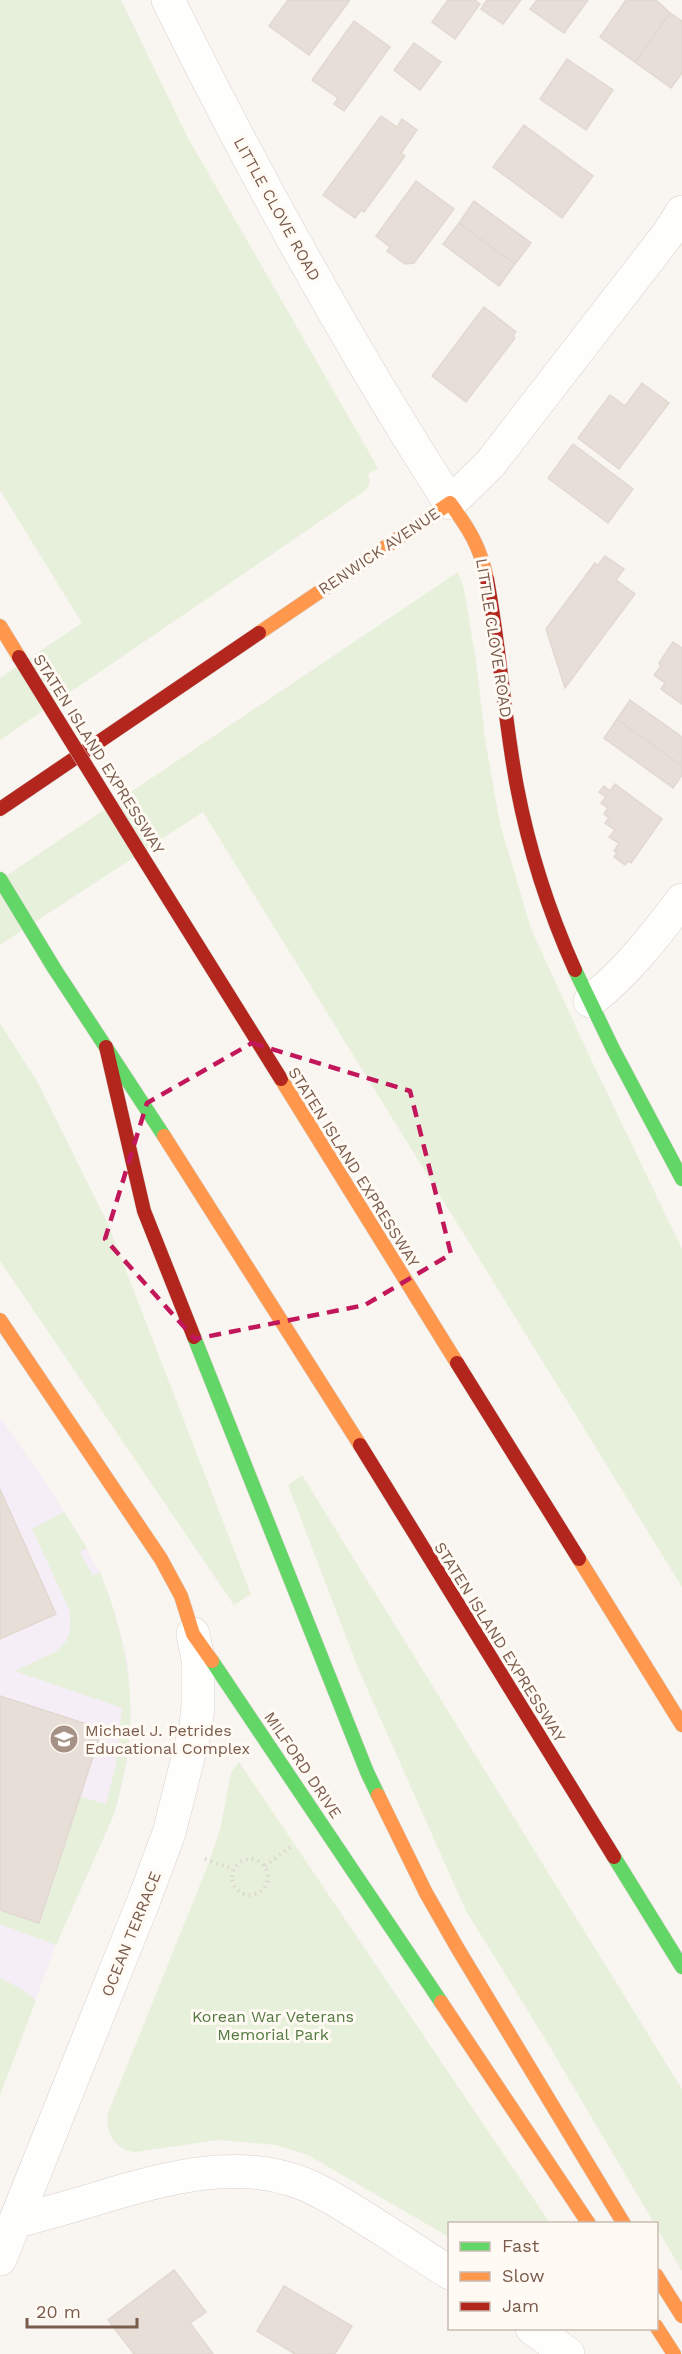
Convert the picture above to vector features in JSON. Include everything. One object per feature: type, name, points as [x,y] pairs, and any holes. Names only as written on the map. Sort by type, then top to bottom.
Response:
[{"type":"main road","name":"RENWICK AVENUE","points":[[0,809],[450,503]]},
{"type":"main road","name":"LITTLE CLOVE ROAD","points":[[450,503],[471,532],[482,555],[510,747],[524,821],[554,919],[590,1001],[682,1179]]},
{"type":"main road","name":"STATEN ISLAND EXPRESSWAY","points":[[0,626],[682,1725]]},
{"type":"main road","name":"STATEN ISLAND EXPRESSWAY","points":[[0,879],[54,968],[196,1184],[330,1396],[682,1967]]},
{"type":"main road","points":[[106,1047],[144,1211],[367,1772],[411,1862],[458,1949],[623,2222]]},
{"type":"main road","name":"MILFORD DRIVE","points":[[0,1320],[161,1558],[181,1596],[193,1634],[588,2222]]},
{"type":"main road","points":[[658,2278],[682,2316]]},
{"type":"main road","points":[[658,2328],[675,2354]]},
{"type":"street","name":"LITTLE CLOVE ROAD","points":[[168,0],[289,234],[403,429],[450,503]]},
{"type":"street","name":"RENWICK AVENUE","points":[[450,503],[490,464],[677,230]]},
{"type":"street","points":[[590,1001],[632,963],[682,900]]},
{"type":"street","name":"OCEAN TERRACE","points":[[0,2259],[169,1833],[191,1747],[198,1705],[198,1659],[193,1634]]},
{"type":"street","points":[[15,2222],[170,2178],[214,2171],[257,2173],[280,2176],[320,2192],[448,2272]]},
{"type":"street","points":[[535,2330],[568,2354]]},
{"type":"path","points":[[264,1866],[296,1842]]},
{"type":"path","points":[[205,1859],[233,1869]]},
{"type":"path","points":[[254,1859],[267,1871],[267,1883],[255,1895],[243,1894],[234,1887],[231,1875],[233,1869],[241,1860],[254,1859]]},
{"type":"highlighted area","points":[[252,1043],[410,1091],[451,1254],[365,1305],[195,1339],[105,1239],[147,1103]]},
{"type":"shaded area","name":"Michael J. Petrides Educational Complex","points":[[0,1417],[52,1492],[100,1572],[113,1607],[128,1662],[131,1717],[127,1762],[115,1812],[56,1945],[0,2095]]},
{"type":"green space","points":[[0,0],[121,0],[188,138],[378,468],[368,474],[370,482],[366,490],[0,740],[0,678],[82,623],[0,490]]},
{"type":"green space","points":[[458,572],[464,589],[476,661],[485,739],[500,824],[531,929],[682,1249],[682,1587],[203,812],[0,945],[0,880]]},
{"type":"green space","points":[[0,1023],[38,1083],[108,1224],[251,1594],[234,1605],[0,1261]]},
{"type":"green space","points":[[302,1475],[682,2089],[682,2271],[658,2230],[658,2222],[653,2222],[466,1911],[358,1668],[288,1485]]},
{"type":"green space","points":[[64,1512],[87,1548],[80,1552],[93,1576],[100,1572],[111,1603],[126,1661],[130,1690],[130,1718],[128,1748],[115,1810],[56,1945],[0,1924],[0,1910],[40,1923],[80,1797],[106,1804],[116,1763],[122,1708],[15,1671],[57,1651],[66,1641],[70,1631],[70,1611],[32,1529]]},
{"type":"green space","name":"Korean War Veterans Memorial Park","points":[[239,1762],[549,2222],[448,2222],[448,2236],[308,2155],[276,2145],[218,2140],[135,2152],[122,2148],[112,2139],[108,2127],[108,2113],[208,1865],[220,1830],[231,1773]]},
{"type":"green space","points":[[0,1978],[36,2000],[0,2095]]},
{"type":"building","points":[[288,0],[350,0],[309,55],[269,26]]},
{"type":"building","points":[[448,0],[475,0],[480,4],[455,39],[432,22]]},
{"type":"building","points":[[487,0],[521,0],[503,24],[481,9]]},
{"type":"building","points":[[537,0],[588,0],[564,33],[530,9]]},
{"type":"building","points":[[626,0],[656,0],[670,13],[635,62],[600,37]]},
{"type":"building","points":[[670,13],[682,21],[682,73],[671,88],[635,62]]},
{"type":"building","points":[[354,21],[390,47],[344,111],[334,104],[338,98],[312,80]]},
{"type":"building","points":[[414,43],[441,62],[420,90],[394,70]]},
{"type":"building","points":[[567,59],[613,90],[586,130],[540,99]]},
{"type":"building","points":[[381,116],[397,127],[402,119],[417,130],[401,153],[405,156],[364,212],[361,210],[355,218],[323,195]]},
{"type":"building","points":[[524,125],[593,176],[562,218],[493,167]]},
{"type":"building","points":[[416,181],[454,209],[414,263],[405,264],[387,251],[390,247],[376,236]]},
{"type":"building","points":[[474,201],[531,243],[515,264],[459,223]]},
{"type":"building","points":[[459,223],[515,264],[499,286],[443,244]]},
{"type":"building","points":[[484,307],[516,332],[513,336],[515,338],[466,402],[432,376]]},
{"type":"building","points":[[642,383],[669,403],[619,469],[578,438],[610,395],[625,406]]},
{"type":"building","points":[[573,444],[633,489],[608,523],[548,478]]},
{"type":"building","points":[[605,556],[624,569],[616,580],[635,594],[565,688],[546,629],[595,563],[597,566]]},
{"type":"building","points":[[673,642],[682,648],[682,704],[661,689],[665,683],[654,675]]},
{"type":"building","points":[[630,700],[682,737],[682,766],[617,719]]},
{"type":"building","points":[[617,719],[682,766],[682,775],[673,788],[604,738]]},
{"type":"building","points":[[615,784],[662,819],[631,863],[628,861],[625,865],[614,857],[617,853],[614,851],[619,843],[609,837],[615,830],[605,823],[609,818],[604,814],[608,808],[601,803],[606,797],[599,792],[604,786],[610,791]]},
{"type":"building","points":[[0,1489],[56,1614],[0,1639]]},
{"type":"building","points":[[0,1696],[102,1729],[39,1923],[0,1910]]},
{"type":"building","points":[[174,2270],[206,2312],[190,2323],[213,2354],[134,2354],[108,2320]]},
{"type":"building","points":[[284,2286],[352,2326],[335,2354],[295,2354],[257,2331]]},
{"type":"traffic: fast","points":[[0,879],[54,968],[164,1136]]},
{"type":"traffic: fast","points":[[575,970],[613,1049],[682,1179]]},
{"type":"traffic: fast","points":[[194,1337],[378,1795]]},
{"type":"traffic: fast","points":[[212,1661],[441,2002]]},
{"type":"traffic: fast","points":[[614,1857],[682,1967]]},
{"type":"traffic: slow","points":[[259,633],[450,503],[473,538],[487,579]]},
{"type":"traffic: slow","points":[[0,626],[19,657]]},
{"type":"traffic: slow","points":[[281,1079],[457,1363]]},
{"type":"traffic: slow","points":[[164,1136],[360,1445]]},
{"type":"traffic: slow","points":[[0,1320],[161,1559],[181,1596],[193,1634],[212,1661]]},
{"type":"traffic: slow","points":[[579,1559],[682,1725]]},
{"type":"traffic: slow","points":[[378,1795],[426,1893],[458,1949],[623,2222]]},
{"type":"traffic: slow","points":[[441,2002],[588,2222]]},
{"type":"traffic: slow","points":[[658,2278],[682,2316]]},
{"type":"traffic: slow","points":[[658,2329],[674,2354]]},
{"type":"traffic: jam","points":[[487,579],[513,761],[527,834],[557,926],[575,970]]},
{"type":"traffic: jam","points":[[0,809],[259,633]]},
{"type":"traffic: jam","points":[[19,657],[140,853]]},
{"type":"traffic: jam","points":[[140,853],[281,1079]]},
{"type":"traffic: jam","points":[[106,1047],[144,1211],[194,1337]]},
{"type":"traffic: jam","points":[[457,1363],[579,1559]]},
{"type":"traffic: jam","points":[[360,1445],[614,1857]]},
{"type":"place","name":"Michael J. Petrides Educational Complex","points":[[64,1739]]}]
